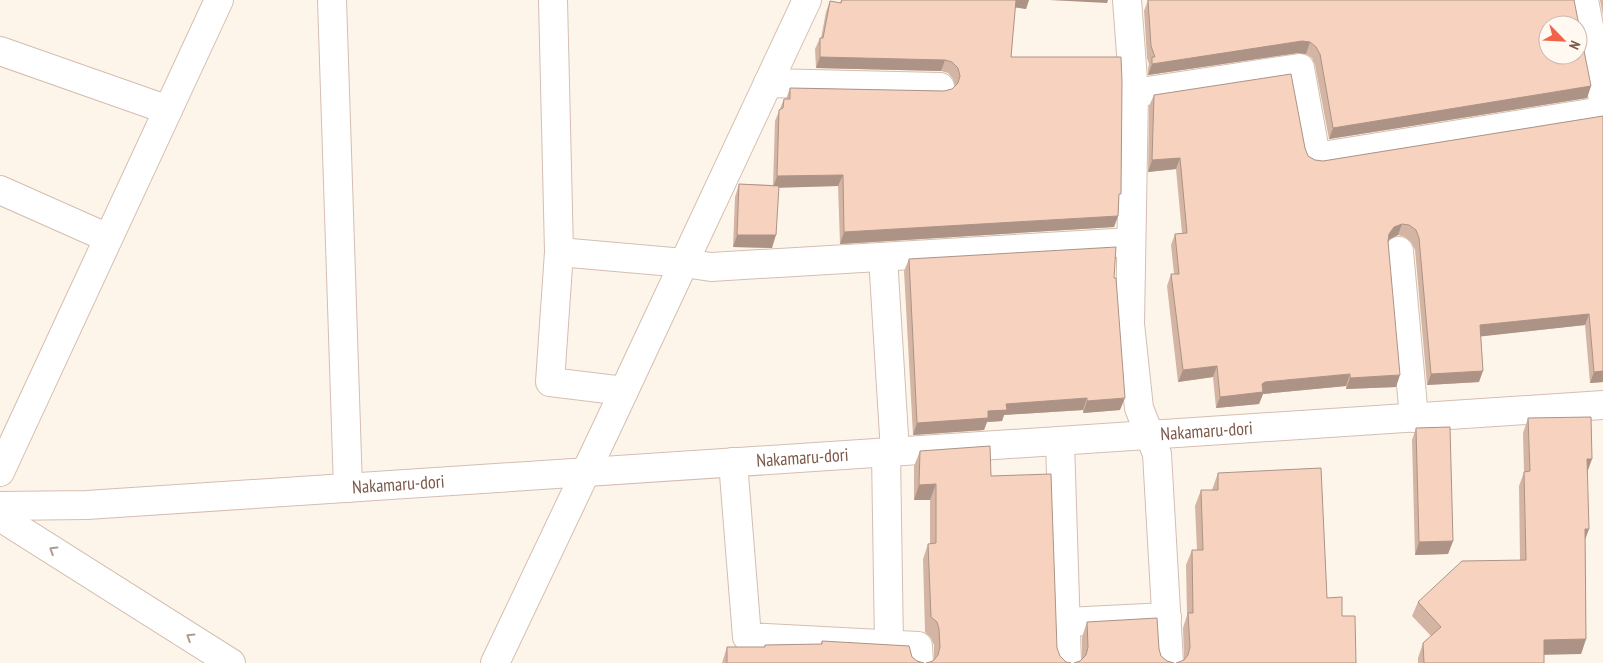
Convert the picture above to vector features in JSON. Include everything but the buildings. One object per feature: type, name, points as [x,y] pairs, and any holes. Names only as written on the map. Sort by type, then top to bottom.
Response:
[{"type":"street","points":[[0,472],[219,0]]},
{"type":"street","points":[[332,0],[348,488]]},
{"type":"street","points":[[553,0],[559,252],[550,382],[624,391]]},
{"type":"street","points":[[495,663],[807,0]]},
{"type":"street","points":[[1584,0],[1603,99]]},
{"type":"street","points":[[1132,1],[1134,93],[1130,324],[1139,408],[1157,454],[1169,663]]},
{"type":"street","points":[[0,51],[168,110]]},
{"type":"street","points":[[1134,93],[1300,68],[1316,157],[1603,111]]},
{"type":"street","points":[[768,83],[940,87]]},
{"type":"street","points":[[0,190],[108,238]]},
{"type":"street","points":[[559,252],[711,267],[1131,242]]},
{"type":"street","points":[[1399,251],[1414,418]]},
{"type":"street","points":[[883,257],[890,452],[889,645]]},
{"type":"street","name":"Nakamaru-dori","points":[[0,506],[87,505],[1603,405]]},
{"type":"street","points":[[1060,442],[1067,663]]},
{"type":"street","points":[[733,462],[747,638],[918,646],[919,663]]},
{"type":"street","points":[[0,517],[231,663]]},
{"type":"street","points":[[1066,622],[1167,617]]}]
